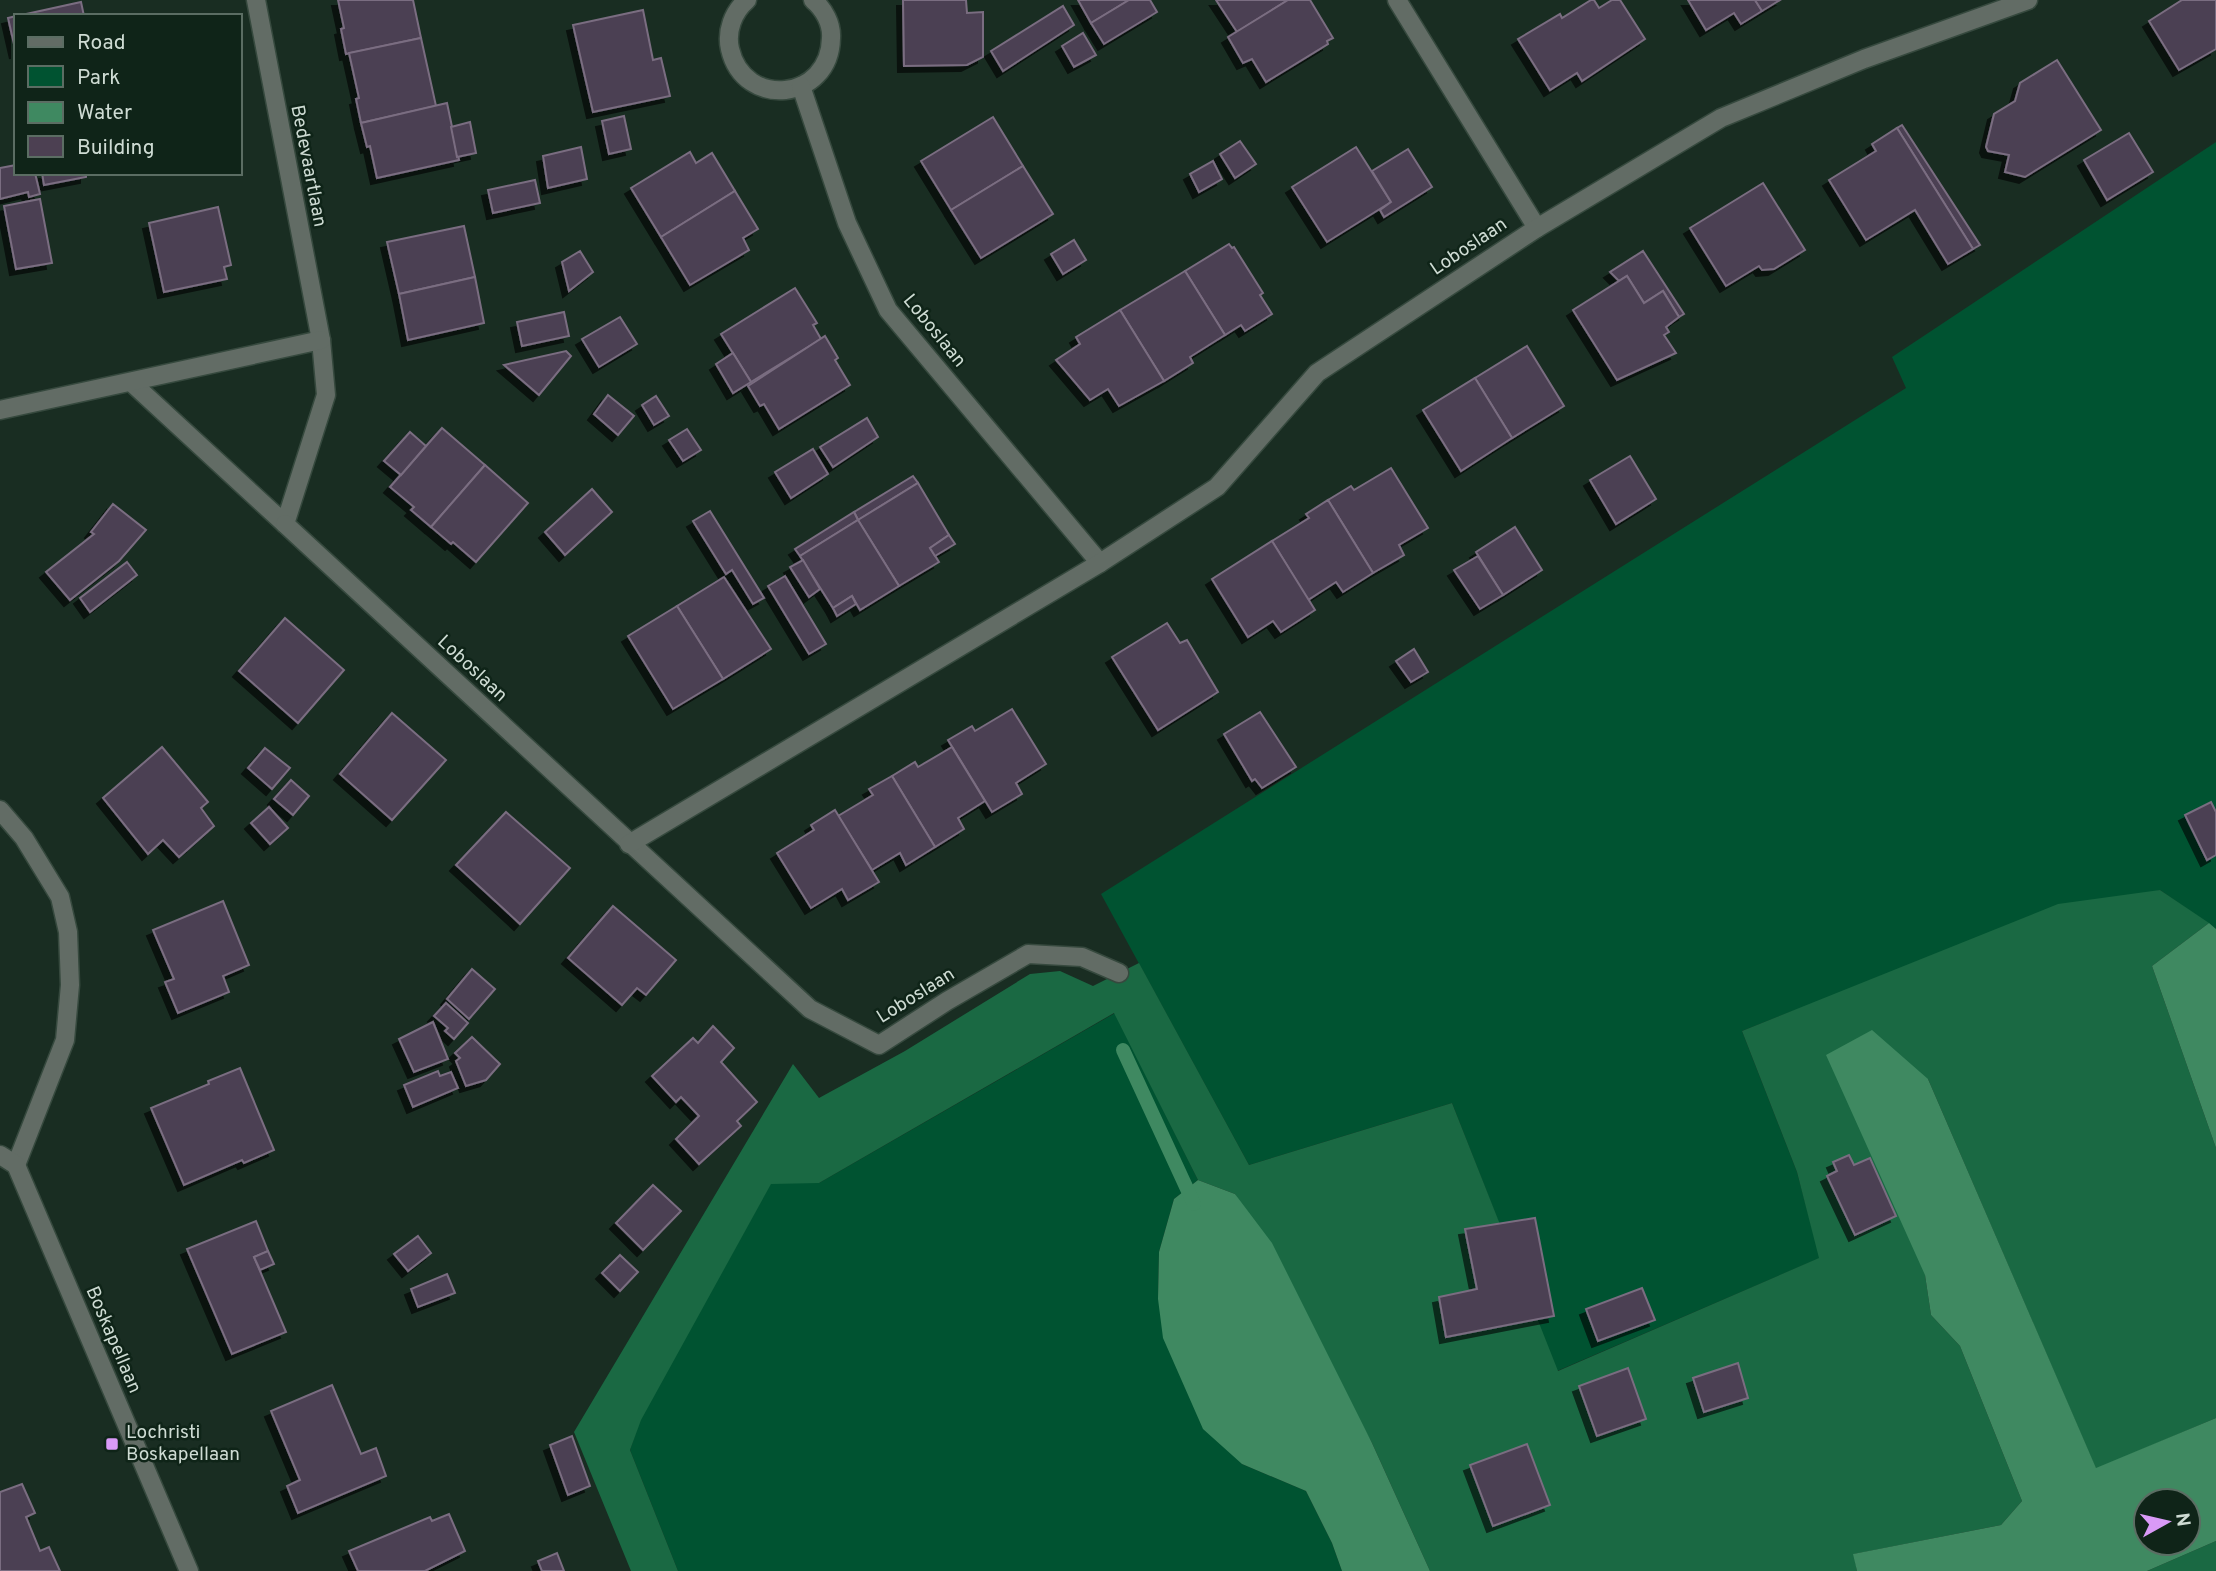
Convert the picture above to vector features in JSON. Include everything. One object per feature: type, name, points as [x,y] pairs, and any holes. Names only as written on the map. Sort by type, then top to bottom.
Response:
[{"type":"street","name":"Bedevaartlaan","points":[[256,0],[321,340]]},
{"type":"street","points":[[747,0],[740,6],[729,33],[730,50],[738,69],[752,83],[766,89],[786,91],[812,80],[823,69],[831,52],[832,29],[820,6],[813,0]]},
{"type":"street","name":"Loboslaan","points":[[1396,0],[1536,228]]},
{"type":"street","name":"Loboslaan","points":[[629,844],[1100,563],[1217,487],[1317,373],[1536,228],[1721,118],[1864,59],[2028,0]]},
{"type":"street","name":"Loboslaan","points":[[801,86],[847,223],[888,310],[1100,563]]},
{"type":"street","points":[[0,410],[321,340],[326,395],[285,524]]},
{"type":"street","name":"Loboslaan","points":[[131,382],[810,1009],[879,1045],[947,1001],[1028,954],[1082,957],[1119,974]]},
{"type":"street","points":[[0,810],[24,838],[60,897],[68,932],[70,985],[65,1040],[16,1165],[0,1155]]},
{"type":"street","name":"Boskapellaan","points":[[16,1165],[189,1571]]},
{"type":"green space","points":[[2216,142],[2216,929],[2160,890],[1790,1012],[1742,1031],[1797,1172],[1820,1258],[1557,1371],[1452,1103],[1249,1165],[1101,894],[1906,388],[1892,357]]},
{"type":"green space","points":[[1115,1013],[1198,1180],[1174,1199],[1159,1252],[1158,1299],[1242,1464],[1306,1491],[1332,1543],[1342,1571],[678,1571],[630,1450],[640,1420],[771,1183],[819,1183]]},
{"type":"shaded area","points":[[2160,890],[2209,923],[2152,966],[2216,1148],[2216,1418],[2096,1469],[1928,1079],[1925,1275],[1931,1315],[1960,1346],[2022,1501],[2001,1525],[1854,1554],[1857,1571],[1430,1571],[1372,1443],[1235,1194],[1198,1180],[1114,1013],[819,1183],[771,1184],[641,1420],[630,1450],[678,1571],[631,1571],[574,1432],[793,1064],[819,1098],[905,1051],[1030,974],[1060,971],[1093,986],[1139,963],[1249,1165],[1452,1103],[1558,1371],[1819,1258],[1797,1172],[1742,1031],[2058,904]]},
{"type":"shaded area","points":[[2216,1541],[2216,1571],[2147,1571],[2179,1557],[2202,1557],[2202,1547]]},
{"type":"water","points":[[2209,923],[2216,929],[2216,1148],[2152,966]]},
{"type":"water","points":[[1872,1030],[1928,1079],[2096,1468],[2216,1418],[2216,1541],[2202,1547],[2202,1487],[2132,1487],[2132,1557],[2179,1557],[2147,1571],[1857,1571],[1853,1554],[2001,1525],[2022,1501],[1960,1346],[1931,1315],[1925,1275],[1826,1055]]},
{"type":"water","points":[[1198,1180],[1235,1194],[1272,1243],[1372,1443],[1430,1571],[1342,1571],[1332,1543],[1306,1491],[1242,1464],[1203,1429],[1163,1338],[1158,1299],[1159,1252],[1174,1199]]},
{"type":"building","points":[[338,0],[413,0],[421,38],[346,54]]},
{"type":"building","points":[[903,0],[966,0],[967,13],[983,12],[983,57],[967,65],[904,66]]},
{"type":"building","points":[[1078,0],[1129,0],[1091,23]]},
{"type":"building","points":[[1129,0],[1150,0],[1157,12],[1104,44],[1091,23]]},
{"type":"building","points":[[1216,0],[1288,0],[1237,32]]},
{"type":"building","points":[[1288,0],[1310,0],[1333,38],[1327,41],[1328,44],[1266,82],[1252,59],[1243,63],[1228,37]]},
{"type":"building","points":[[1594,0],[1599,8],[1612,0],[1620,0],[1645,39],[1582,81],[1577,73],[1550,90],[1518,39],[1560,14],[1562,18]]},
{"type":"building","points":[[1688,0],[1755,0],[1762,11],[1741,24],[1734,13],[1706,30]]},
{"type":"building","points":[[1755,0],[1780,0],[1762,11]]},
{"type":"building","points":[[2182,0],[2216,0],[2216,49],[2179,70],[2149,21]]},
{"type":"building","points":[[81,2],[84,14],[26,14]]},
{"type":"building","points":[[1063,6],[1074,25],[1003,71],[991,51]]},
{"type":"building","points":[[643,10],[653,60],[661,58],[670,96],[593,112],[573,25]]},
{"type":"building","points":[[14,16],[14,44],[8,18]]},
{"type":"building","points":[[1083,33],[1096,55],[1074,67],[1062,46]]},
{"type":"building","points":[[421,38],[436,106],[361,123],[356,99],[359,98],[349,53]]},
{"type":"building","points":[[2057,60],[2101,130],[2025,177],[2005,172],[2009,155],[1988,151],[1986,147],[1994,114],[2015,101],[2020,83]]},
{"type":"building","points":[[447,103],[459,160],[377,178],[370,146],[367,147],[361,123]]},
{"type":"building","points":[[624,116],[631,149],[609,154],[602,121]]},
{"type":"building","points":[[993,117],[1023,166],[951,210],[921,161]]},
{"type":"building","points":[[470,122],[476,153],[457,157],[451,127]]},
{"type":"building","points":[[1902,125],[1980,245],[1973,249],[1897,128]]},
{"type":"building","points":[[1897,128],[1973,249],[1948,264],[1915,210],[1866,240],[1829,180],[1876,151],[1872,144]]},
{"type":"building","points":[[2129,133],[2153,172],[2107,200],[2084,160]]},
{"type":"building","points":[[1240,141],[1256,164],[1235,178],[1220,154]]},
{"type":"building","points":[[581,147],[587,179],[548,188],[543,156]]},
{"type":"building","points":[[1356,147],[1391,202],[1327,242],[1292,187]]},
{"type":"building","points":[[1408,149],[1432,187],[1384,217],[1380,210],[1391,202],[1372,171]]},
{"type":"building","points":[[690,152],[696,163],[712,153],[735,191],[661,237],[631,188]]},
{"type":"building","points":[[1213,161],[1222,179],[1199,192],[1190,174]]},
{"type":"building","points":[[14,165],[14,175],[35,175],[40,194],[29,197],[28,192],[0,199],[0,168]]},
{"type":"building","points":[[1023,166],[1053,214],[981,258],[951,210]]},
{"type":"building","points":[[42,175],[86,175],[86,177],[44,185]]},
{"type":"building","points":[[535,180],[540,203],[493,213],[488,190]]},
{"type":"building","points":[[1763,183],[1805,250],[1774,269],[1762,270],[1759,266],[1726,286],[1690,228]]},
{"type":"building","points":[[735,191],[758,229],[743,238],[749,250],[690,285],[661,237]]},
{"type":"building","points":[[40,199],[52,263],[16,269],[4,206]]},
{"type":"building","points":[[218,207],[231,265],[224,267],[227,279],[164,292],[149,223]]},
{"type":"building","points":[[464,226],[475,277],[399,294],[387,242]]},
{"type":"building","points":[[1074,240],[1086,260],[1063,274],[1051,254]]},
{"type":"building","points":[[1229,244],[1234,247],[1263,293],[1260,295],[1272,314],[1245,331],[1241,325],[1225,335],[1185,271]]},
{"type":"building","points":[[580,251],[593,272],[569,291],[562,262]]},
{"type":"building","points":[[1643,251],[1684,314],[1679,317],[1663,291],[1644,303],[1627,276],[1619,281],[1610,272]]},
{"type":"building","points":[[1185,271],[1225,335],[1190,357],[1193,363],[1164,381],[1120,310]]},
{"type":"building","points":[[1627,276],[1644,303],[1663,291],[1679,317],[1666,327],[1669,332],[1664,335],[1676,353],[1617,380],[1573,310]]},
{"type":"building","points":[[475,277],[484,323],[408,340],[399,294]]},
{"type":"building","points":[[795,288],[817,323],[813,325],[821,339],[751,382],[721,334]]},
{"type":"building","points":[[1120,310],[1164,381],[1119,406],[1108,389],[1090,400],[1056,360],[1080,344],[1076,337]]},
{"type":"building","points":[[564,312],[569,336],[522,346],[517,322]]},
{"type":"building","points":[[620,317],[637,344],[599,367],[582,339]]},
{"type":"building","points":[[825,336],[850,385],[779,429],[764,404],[760,406],[748,386]]},
{"type":"building","points":[[1527,346],[1564,406],[1512,438],[1475,378]]},
{"type":"building","points":[[566,351],[571,356],[539,395],[504,365]]},
{"type":"building","points":[[733,353],[751,382],[733,393],[716,364]]},
{"type":"building","points":[[1475,378],[1512,438],[1461,471],[1423,410]]},
{"type":"building","points":[[608,395],[634,416],[618,435],[594,414]]},
{"type":"building","points":[[656,396],[669,416],[654,425],[642,405]]},
{"type":"building","points":[[867,418],[878,437],[833,467],[820,447]]},
{"type":"building","points":[[442,428],[485,465],[431,527],[411,510],[414,507],[390,487]]},
{"type":"building","points":[[687,429],[701,450],[683,461],[669,440]]},
{"type":"building","points":[[410,432],[426,446],[401,475],[384,461]]},
{"type":"building","points":[[813,449],[828,474],[791,498],[775,472]]},
{"type":"building","points":[[1630,456],[1656,499],[1616,524],[1590,480]]},
{"type":"building","points":[[485,465],[528,503],[476,562],[431,527]]},
{"type":"building","points":[[1391,468],[1428,528],[1399,545],[1404,555],[1373,573],[1328,500],[1351,486],[1354,490]]},
{"type":"building","points":[[913,476],[918,483],[858,520],[854,512]]},
{"type":"building","points":[[918,483],[949,535],[930,548],[939,562],[899,586],[858,520]]},
{"type":"building","points":[[592,489],[612,512],[565,555],[545,532]]},
{"type":"building","points":[[1328,500],[1373,573],[1343,592],[1336,582],[1308,600],[1272,541],[1309,518],[1306,514]]},
{"type":"building","points":[[113,504],[146,530],[119,561],[70,600],[46,572],[94,534],[91,532]]},
{"type":"building","points":[[710,511],[764,598],[753,604],[732,570],[726,574],[693,521]]},
{"type":"building","points":[[854,512],[858,520],[800,556],[795,549]]},
{"type":"building","points":[[858,520],[899,586],[860,610],[852,596],[833,608],[800,556]]},
{"type":"building","points":[[1515,527],[1542,570],[1503,595],[1476,552]]},
{"type":"building","points":[[949,535],[955,544],[935,556],[930,548]]},
{"type":"building","points":[[1272,541],[1315,610],[1281,632],[1273,621],[1248,637],[1212,579]]},
{"type":"building","points":[[1478,556],[1503,595],[1480,609],[1454,570]]},
{"type":"building","points":[[803,560],[820,589],[809,597],[790,567]]},
{"type":"building","points":[[127,562],[137,575],[90,612],[80,598]]},
{"type":"building","points":[[785,576],[826,644],[809,654],[768,586]]},
{"type":"building","points":[[724,577],[771,649],[723,679],[677,606]]},
{"type":"building","points":[[852,596],[856,604],[837,616],[833,608]]},
{"type":"building","points":[[677,606],[723,679],[673,709],[628,636]]},
{"type":"building","points":[[285,618],[344,670],[298,723],[239,671]]},
{"type":"building","points":[[1167,623],[1180,643],[1187,640],[1218,692],[1158,730],[1112,657]]},
{"type":"building","points":[[1414,649],[1428,672],[1411,682],[1396,661]]},
{"type":"building","points":[[1012,709],[1046,764],[1016,783],[1022,794],[992,812],[948,740],[972,726],[975,731]]},
{"type":"building","points":[[1260,712],[1296,767],[1262,788],[1255,779],[1252,781],[1224,734]]},
{"type":"building","points":[[392,713],[446,760],[392,820],[340,774]]},
{"type":"building","points":[[162,747],[208,802],[201,808],[214,826],[179,857],[163,840],[148,854],[103,798]]},
{"type":"building","points":[[952,747],[985,801],[958,818],[964,829],[935,847],[892,776],[915,762],[918,767]]},
{"type":"building","points":[[265,748],[290,768],[272,789],[248,768]]},
{"type":"building","points":[[892,776],[935,847],[906,865],[900,853],[872,870],[838,816],[873,795],[869,789]]},
{"type":"building","points":[[291,780],[309,796],[293,815],[274,799]]},
{"type":"building","points":[[2211,802],[2216,812],[2216,855],[2207,860],[2185,815]]},
{"type":"building","points":[[269,807],[288,828],[270,844],[251,823]]},
{"type":"building","points":[[835,810],[879,882],[848,900],[842,889],[811,908],[777,853],[814,830],[811,825]]},
{"type":"building","points":[[506,812],[570,868],[520,924],[456,865]]},
{"type":"building","points":[[223,901],[249,965],[223,976],[229,992],[178,1013],[165,982],[174,979],[153,930]]},
{"type":"building","points":[[613,906],[676,960],[646,995],[637,988],[622,1005],[568,958]]},
{"type":"building","points":[[472,969],[495,989],[469,1019],[447,999]]},
{"type":"building","points":[[446,1003],[468,1023],[454,1039],[445,1031],[448,1028],[434,1016]]},
{"type":"building","points":[[433,1022],[448,1059],[414,1072],[399,1039]]},
{"type":"building","points":[[713,1026],[734,1048],[721,1062],[757,1102],[737,1121],[741,1126],[699,1164],[676,1139],[699,1116],[681,1097],[676,1102],[652,1076],[693,1038],[698,1043]]},
{"type":"building","points":[[472,1037],[500,1064],[486,1080],[466,1086],[456,1061],[460,1058],[455,1053]]},
{"type":"building","points":[[240,1068],[274,1150],[244,1163],[242,1160],[184,1185],[151,1108]]},
{"type":"building","points":[[438,1071],[440,1076],[451,1072],[458,1088],[413,1107],[404,1085]]},
{"type":"building","points":[[1849,1155],[1854,1165],[1870,1158],[1896,1216],[1855,1235],[1827,1176],[1837,1171],[1833,1162]]},
{"type":"building","points":[[653,1185],[681,1211],[643,1250],[616,1223]]},
{"type":"building","points":[[1535,1218],[1554,1316],[1446,1337],[1439,1297],[1477,1289],[1465,1229]]},
{"type":"building","points":[[256,1221],[268,1251],[254,1257],[286,1332],[232,1354],[187,1249]]},
{"type":"building","points":[[418,1236],[431,1253],[408,1271],[394,1254]]},
{"type":"building","points":[[268,1251],[274,1264],[260,1270],[254,1257]]},
{"type":"building","points":[[620,1255],[638,1272],[620,1291],[602,1273]]},
{"type":"building","points":[[447,1274],[455,1293],[418,1307],[411,1289]]},
{"type":"building","points":[[1642,1288],[1655,1320],[1598,1341],[1586,1309]]},
{"type":"building","points":[[1738,1363],[1748,1398],[1704,1412],[1693,1378]]},
{"type":"building","points":[[1628,1368],[1646,1419],[1597,1436],[1579,1386]]},
{"type":"building","points":[[332,1385],[361,1454],[376,1448],[386,1476],[298,1513],[287,1486],[300,1480],[271,1411]]},
{"type":"building","points":[[572,1436],[590,1486],[568,1495],[550,1445]]},
{"type":"building","points":[[1527,1444],[1550,1505],[1493,1526],[1470,1465]]},
{"type":"building","points":[[22,1484],[35,1513],[26,1517],[40,1551],[49,1547],[60,1571],[0,1571],[0,1492]]},
{"type":"building","points":[[449,1514],[465,1551],[425,1571],[358,1571],[349,1551],[430,1517],[432,1521]]},
{"type":"building","points":[[557,1553],[564,1571],[542,1571],[538,1561]]},
{"type":"waterway","points":[[1123,1050],[1194,1204]]},
{"type":"place","name":"Lochristi Boskapellaan","points":[[112,1444]]}]
